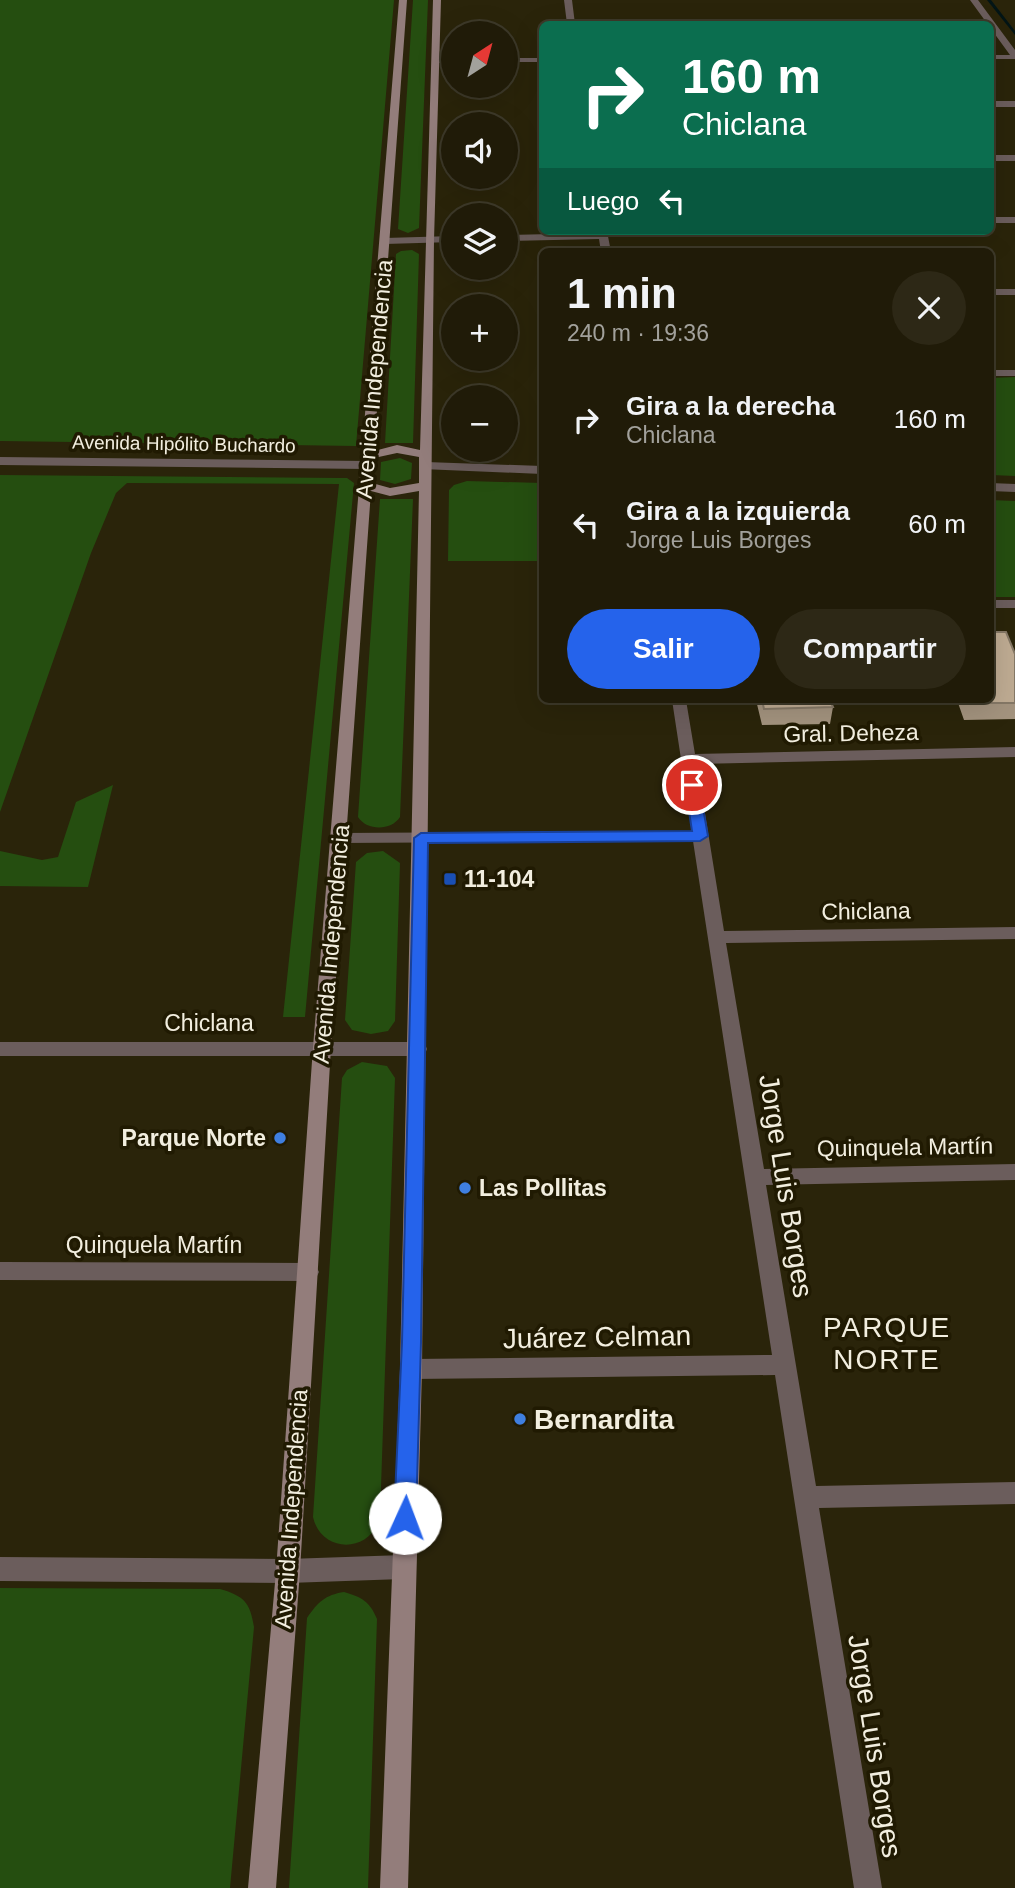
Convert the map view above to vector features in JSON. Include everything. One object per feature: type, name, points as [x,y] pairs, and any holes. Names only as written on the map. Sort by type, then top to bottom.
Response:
[{"type":"main road","name":"Avenida Independencia","points":[[262,1888],[288,1571],[322,1047],[403,0]]},
{"type":"main road","name":"Avenida Independencia","points":[[394,1888],[411,1369],[429,240],[437,0]]},
{"type":"main road","points":[[367,460],[397,449],[426,461]]},
{"type":"main road","points":[[366,485],[390,492],[426,486]]},
{"type":"street","points":[[568,0],[571,21]]},
{"type":"street","points":[[974,0],[989,21]]},
{"type":"street","points":[[994,28],[1015,57]]},
{"type":"street","points":[[994,57],[1015,57]]},
{"type":"street","points":[[518,60],[539,60]]},
{"type":"street","points":[[436,61],[441,61]]},
{"type":"street","points":[[994,104],[1015,104]]},
{"type":"street","points":[[994,158],[1015,158]]},
{"type":"street","points":[[994,220],[1015,220]]},
{"type":"street","points":[[518,237],[564,235]]},
{"type":"street","points":[[385,241],[441,240]]},
{"type":"street","points":[[994,292],[1015,292]]},
{"type":"street","points":[[994,373],[1015,373]]},
{"type":"street","name":"Avenida Hipólito Buchardo","points":[[0,461],[367,460]]},
{"type":"street","points":[[426,461],[539,470]]},
{"type":"street","points":[[994,487],[1015,488]]},
{"type":"street","points":[[994,604],[1015,604]]},
{"type":"street","name":"Jorge Luis Borges","points":[[679,703],[868,1888]]},
{"type":"street","name":"Gral. Deheza","points":[[688,759],[1015,752]]},
{"type":"street","points":[[340,838],[700,836]]},
{"type":"street","name":"Chiclana","points":[[717,937],[1015,933]]},
{"type":"street","name":"Chiclana","points":[[0,1049],[418,1049]]},
{"type":"street","name":"Quinquela Martín","points":[[755,1177],[1015,1172]]},
{"type":"street","name":"Quinquela Martín","points":[[0,1271],[309,1272]]},
{"type":"street","name":"Juárez Celman","points":[[411,1369],[785,1365]]},
{"type":"street","points":[[806,1497],[1015,1493]]},
{"type":"street","points":[[0,1569],[288,1571],[403,1567]]},
{"type":"green space","points":[[0,0],[394,0],[356,446],[0,441]]},
{"type":"green space","points":[[413,0],[428,0],[419,228],[408,233],[398,229]]},
{"type":"green space","points":[[412,250],[419,254],[413,443],[385,443],[396,254]]},
{"type":"green space","points":[[1015,377],[1015,476],[994,475],[994,378]]},
{"type":"green space","points":[[400,458],[412,463],[411,479],[395,484],[380,480],[381,462]]},
{"type":"green space","points":[[0,475],[347,478],[354,483],[305,1017],[283,1017],[339,484],[127,483],[116,493],[91,553],[0,812]]},
{"type":"green space","points":[[467,481],[539,483],[539,561],[448,561],[449,490],[454,485]]},
{"type":"green space","points":[[380,499],[413,499],[400,817],[391,825],[379,828],[367,825],[358,817]]},
{"type":"green space","points":[[994,500],[1015,501],[1015,597],[994,597]]},
{"type":"green space","points":[[113,785],[88,887],[0,886],[0,851],[42,860],[58,857],[76,802]]},
{"type":"green space","points":[[383,851],[400,863],[395,1021],[388,1031],[371,1034],[352,1030],[345,1020],[356,862],[367,853]]},
{"type":"green space","points":[[362,1062],[387,1066],[395,1078],[380,1516],[367,1537],[346,1545],[326,1538],[313,1517],[342,1078],[347,1070]]},
{"type":"green space","points":[[0,1588],[220,1589],[235,1594],[248,1606],[254,1627],[230,1888],[0,1888]]},
{"type":"green space","points":[[344,1592],[365,1601],[377,1619],[368,1888],[289,1888],[307,1618],[323,1600]]},
{"type":"building","points":[[994,632],[1006,632],[1015,654],[1015,703],[994,703]]},
{"type":"building","points":[[763,703],[831,703],[833,707],[764,709]]},
{"type":"waterway","points":[[989,0],[1015,34]]},
{"type":"place","name":"11-104","points":[[450,879]]},
{"type":"place","name":"Parque Norte","points":[[280,1138]]},
{"type":"place","name":"Las Pollitas","points":[[465,1188]]},
{"type":"place","name":"Bernardita","points":[[520,1419]]},
{"type":"district","name":"PARQUE NORTE","points":[[887,1343]]},
{"type":"route","points":[[405,1518],[421,838],[700,836],[692,785]]}]
